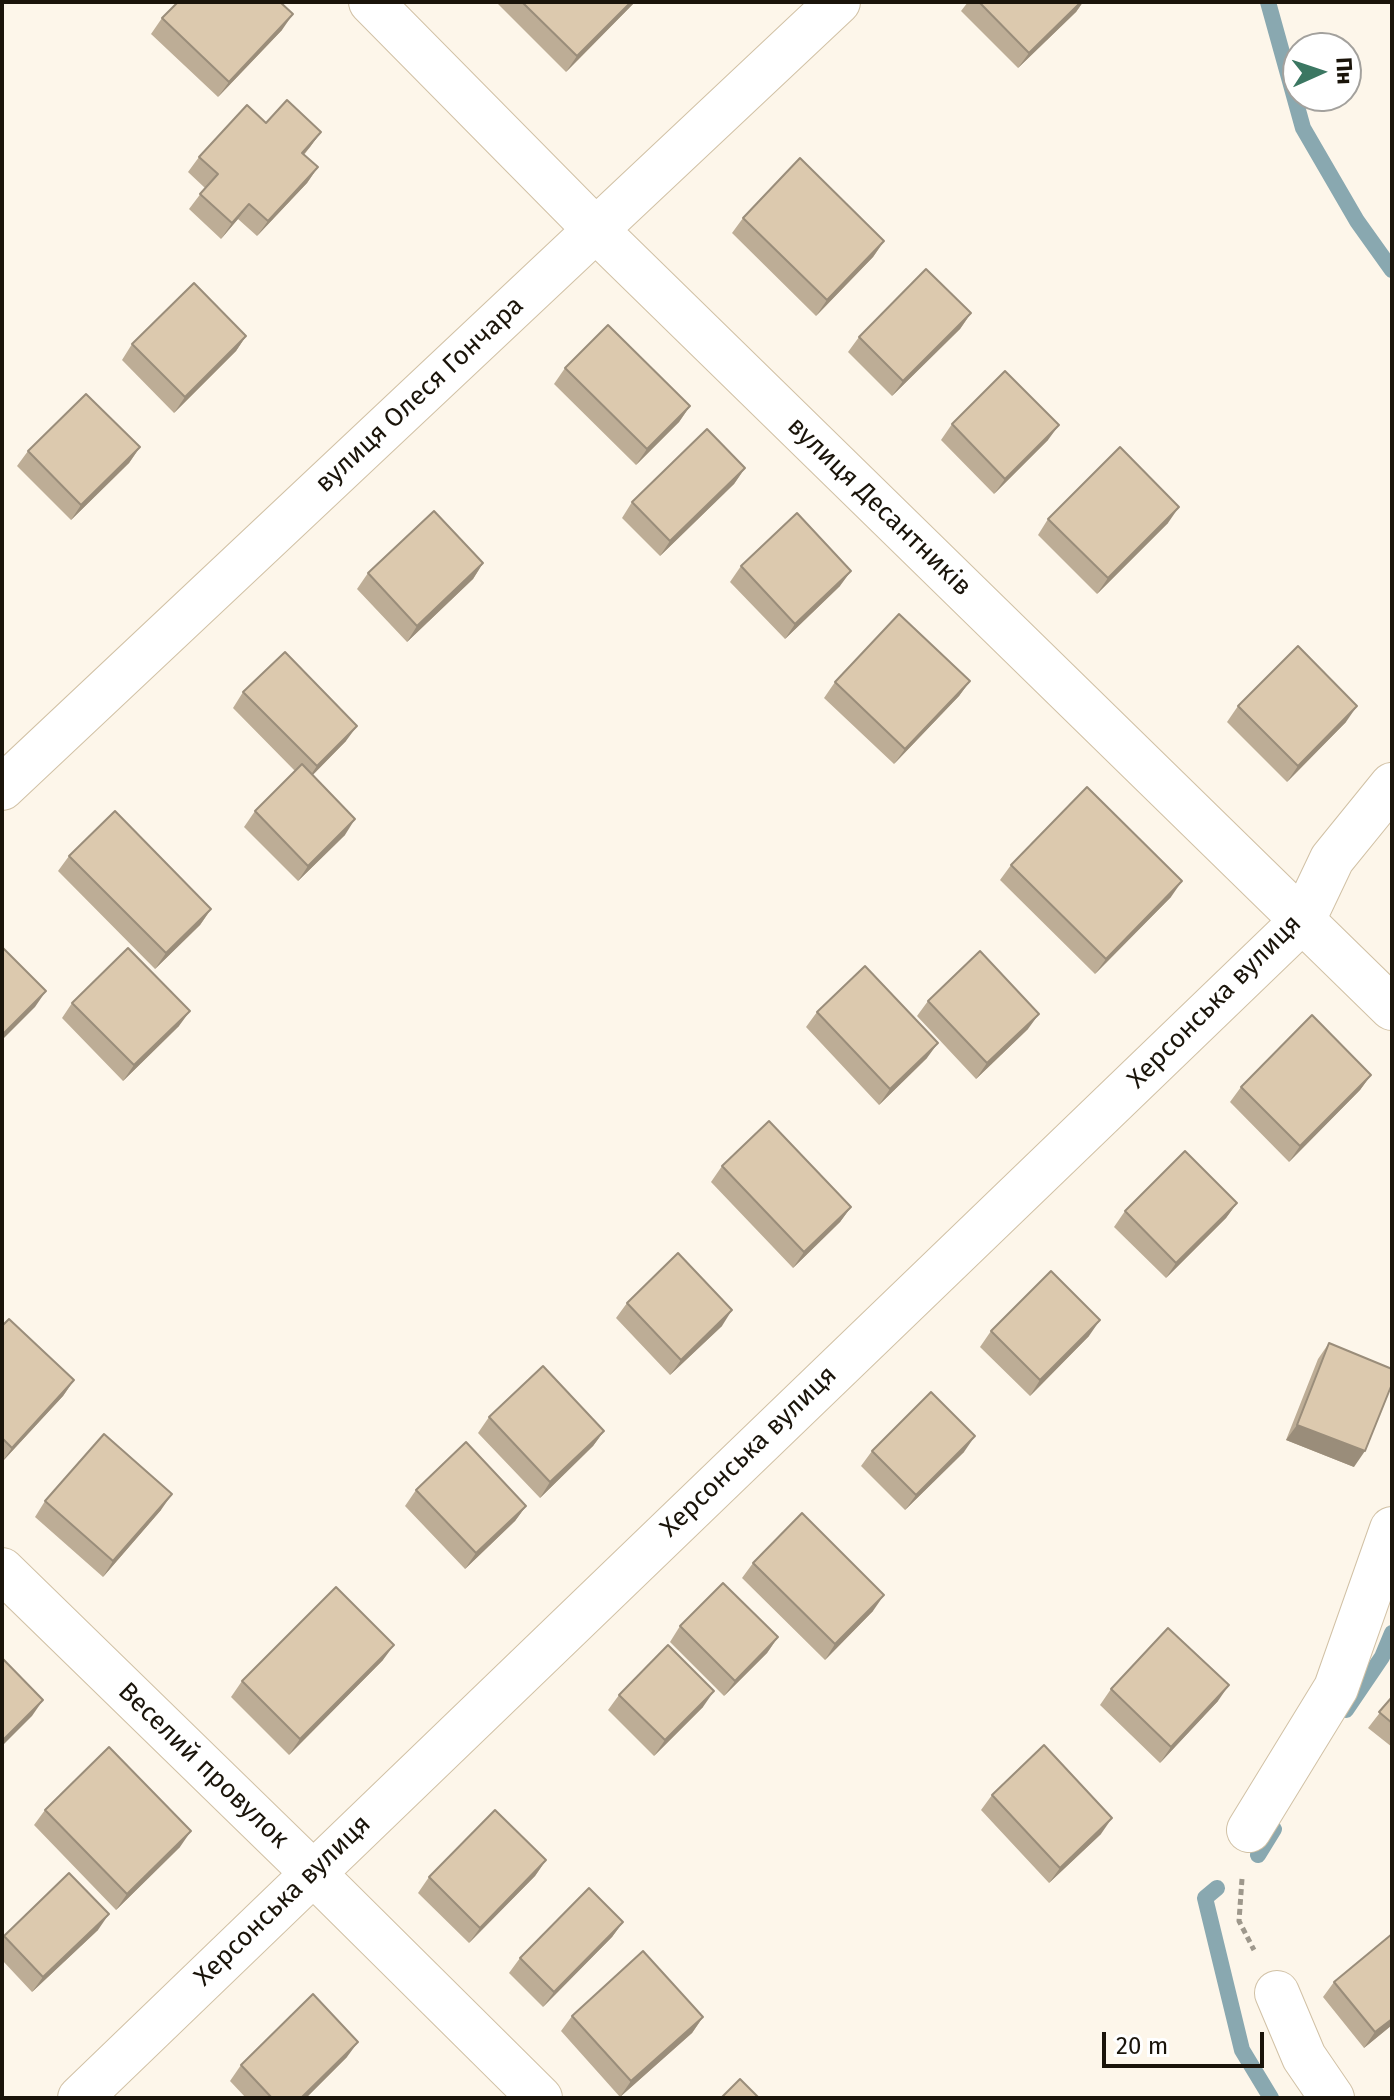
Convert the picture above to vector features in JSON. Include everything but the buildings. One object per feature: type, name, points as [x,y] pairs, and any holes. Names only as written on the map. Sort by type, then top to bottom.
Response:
[{"type":"street","name":"вулиця Десантників","points":[[371,2],[596,230],[1392,1008]]},
{"type":"street","name":"вулиця Олеся Гончара","points":[[2,788],[838,2]]},
{"type":"street","name":"Херсонська вулиця","points":[[80,2098],[1303,920],[1332,859],[1392,785]]},
{"type":"street","points":[[1249,1830],[1336,1688],[1392,1529]]},
{"type":"street","name":"Веселий провулок","points":[[2,1570],[540,2098]]},
{"type":"street","points":[[1277,1993],[1304,2057],[1332,2098]]},
{"type":"path","points":[[1249,1830],[1239,1921],[1277,1993]]},
{"type":"waterway","points":[[1268,2],[1303,128],[1357,221],[1392,270]]},
{"type":"waterway","points":[[1346,1710],[1382,1657],[1392,1633]]},
{"type":"waterway","points":[[1258,1855],[1274,1829]]},
{"type":"waterway","points":[[1217,1888],[1205,1898],[1242,2050],[1271,2098]]}]
